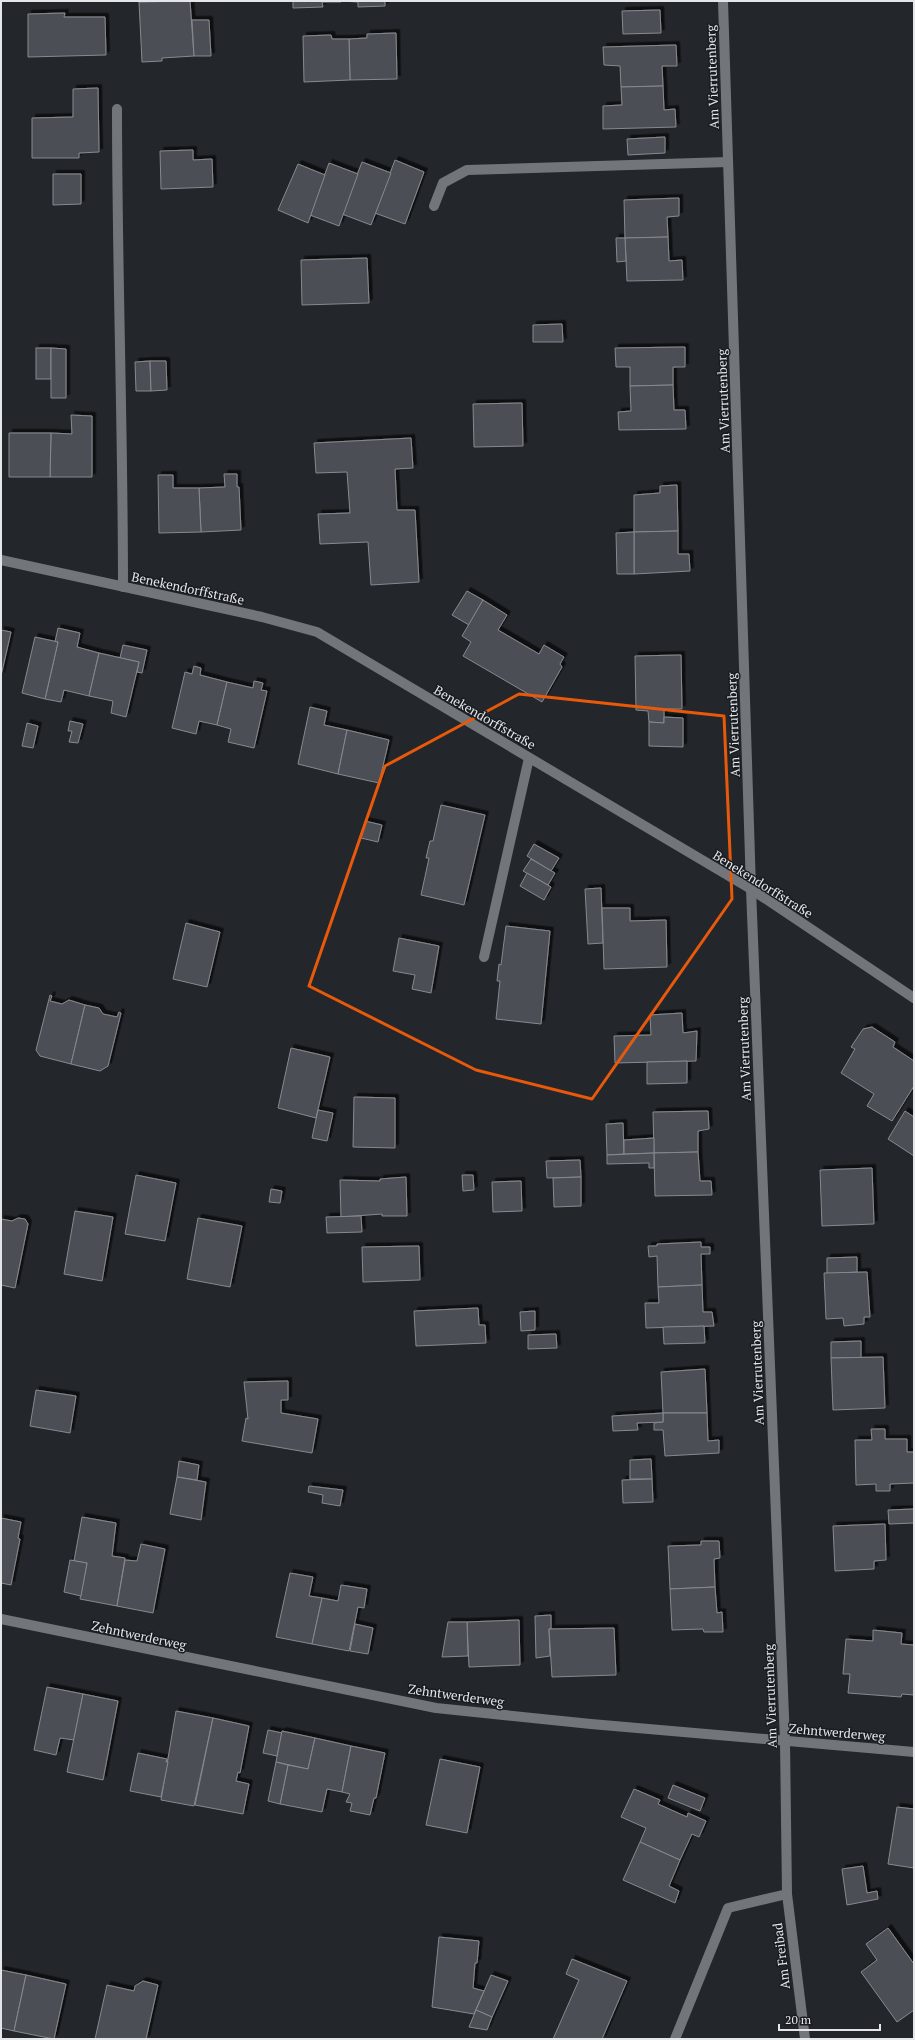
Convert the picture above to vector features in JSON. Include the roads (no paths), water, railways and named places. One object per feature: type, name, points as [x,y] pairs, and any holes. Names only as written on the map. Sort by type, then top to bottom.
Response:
[{"type":"street","name":"Am Vierrutenberg","points":[[723,1],[751,889],[785,1741],[787,1894]]},
{"type":"street","points":[[117,109],[117,231],[123,453],[123,587]]},
{"type":"street","points":[[434,206],[443,183],[468,170],[728,162]]},
{"type":"street","name":"Benekendorffstraße","points":[[1,560],[262,617],[317,632],[751,889],[914,998]]},
{"type":"street","points":[[484,957],[529,758]]},
{"type":"street","name":"Zehntwerderweg","points":[[1,1619],[436,1708],[591,1724],[914,1752]]},
{"type":"street","points":[[675,2039],[728,1908],[787,1894]]},
{"type":"street","name":"Am Freibad","points":[[787,1894],[805,2039]]}]
